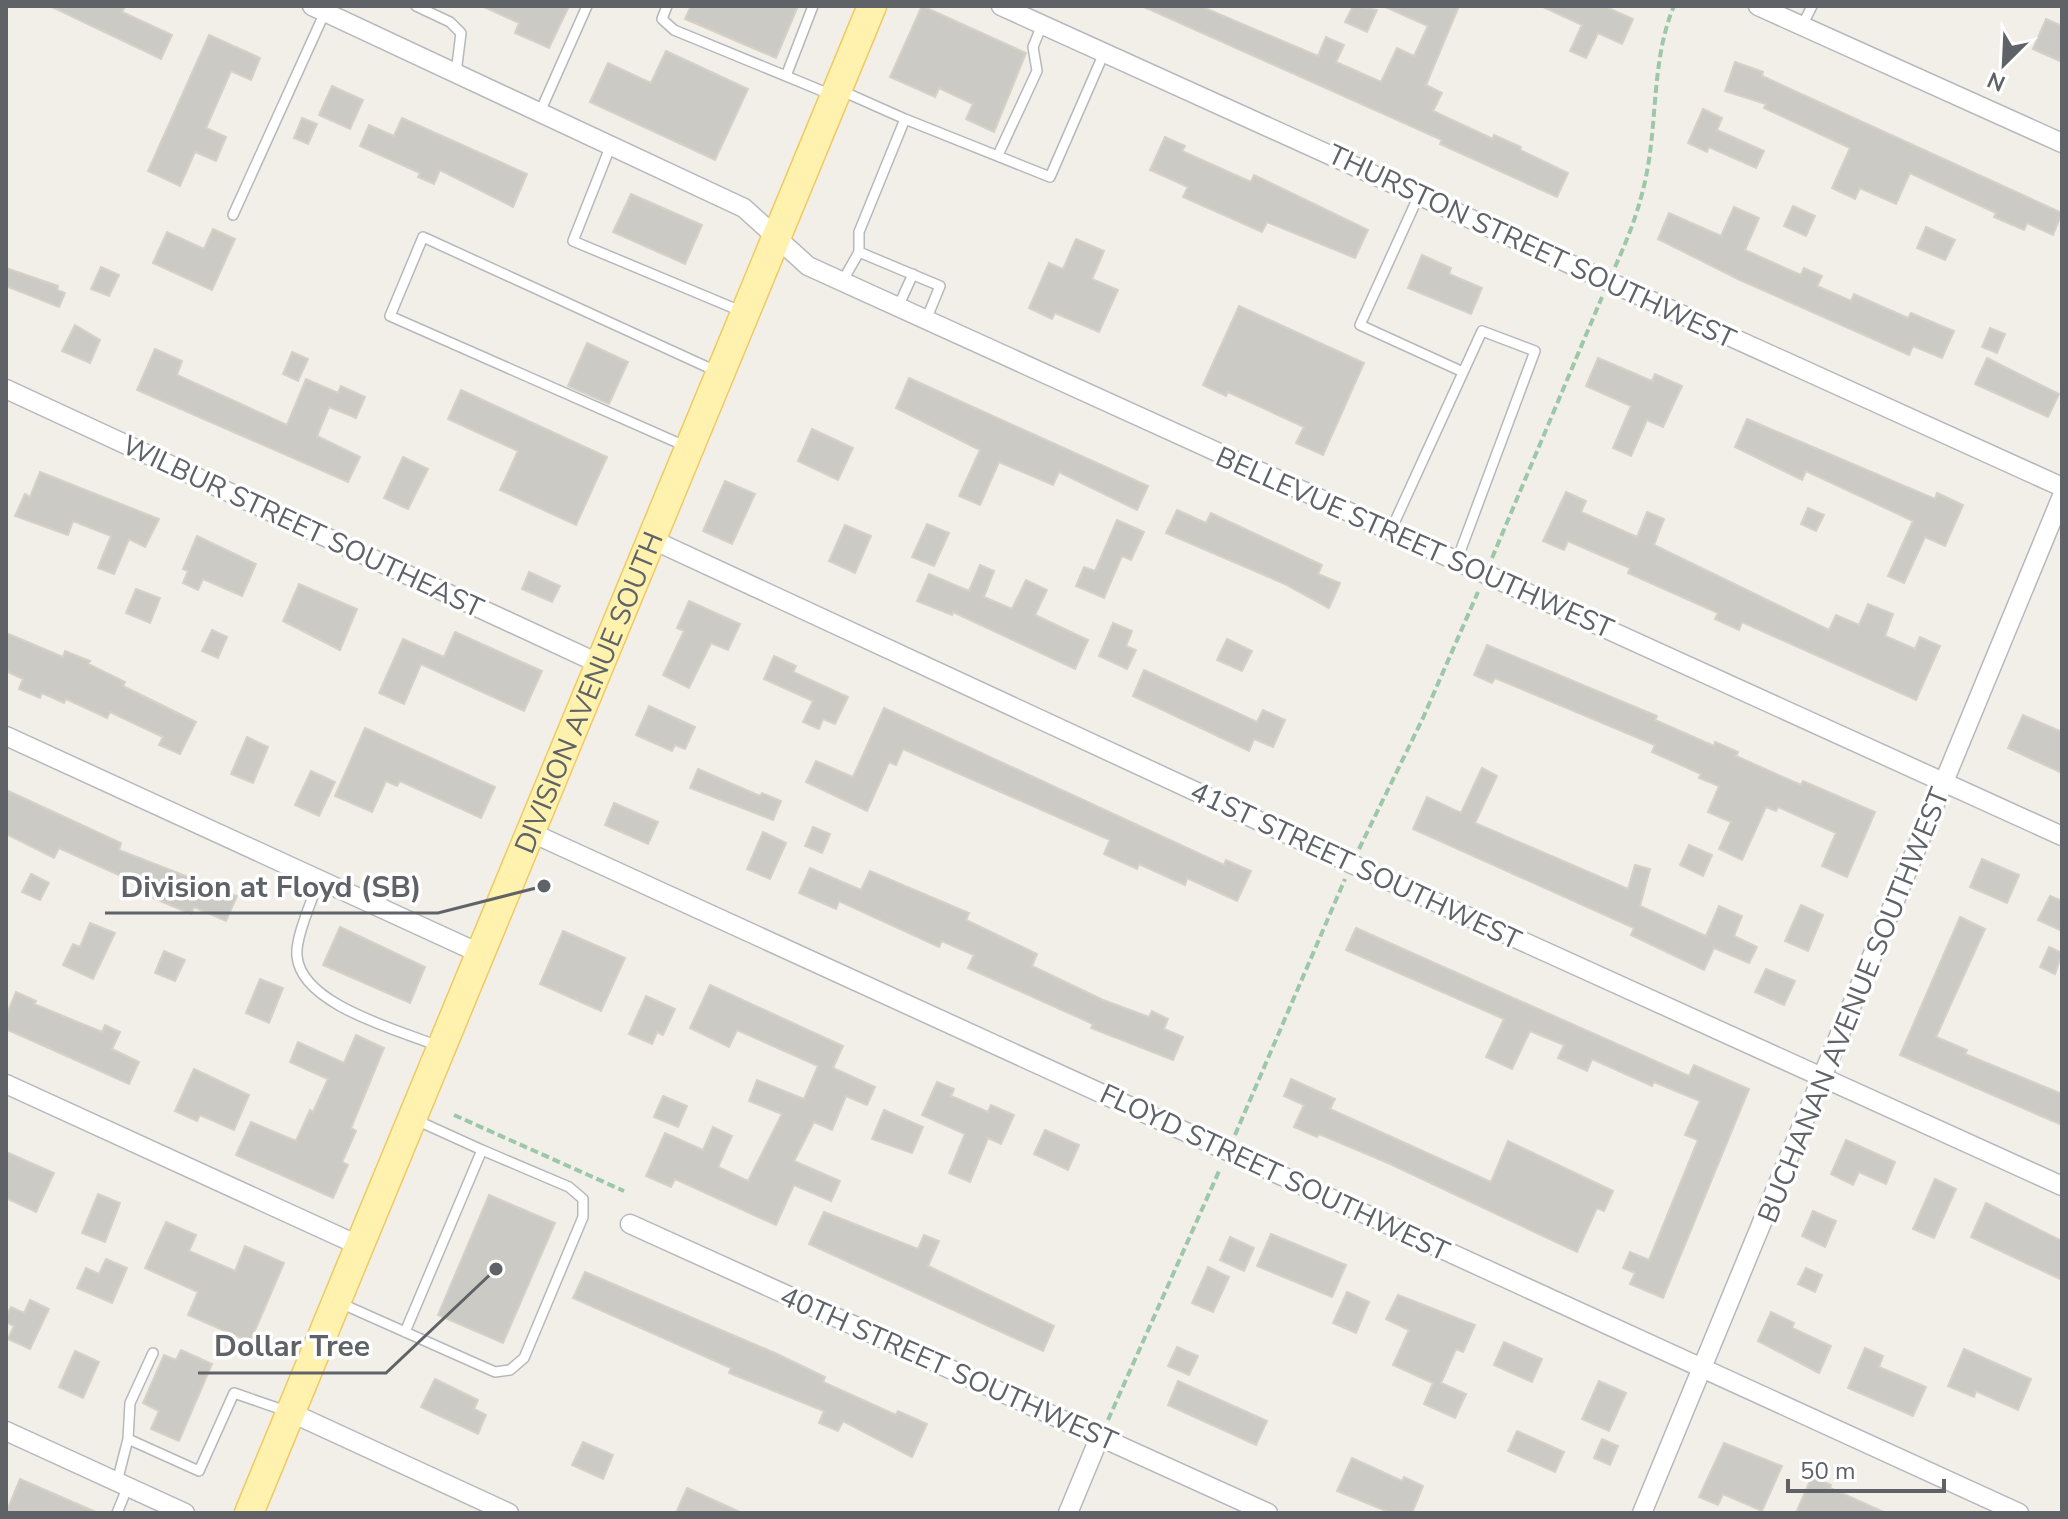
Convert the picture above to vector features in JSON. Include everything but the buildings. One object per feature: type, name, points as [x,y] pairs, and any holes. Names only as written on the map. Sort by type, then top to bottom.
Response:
[{"type":"main road","name":"DIVISION AVENUE SOUTH","points":[[249,1513],[872,6]]},
{"type":"street","name":"THURSTON STREET SOUTHWEST","points":[[1001,6],[2062,487]]},
{"type":"street","points":[[1758,6],[2062,143]]},
{"type":"street","name":"BELLEVUE STREET SOUTHWEST","points":[[318,9],[744,208],[808,266],[2062,836]]},
{"type":"street","name":"WILBUR STREET SOUTHEAST","points":[[6,389],[600,664]]},
{"type":"street","name":"BUCHANAN AVENUE SOUTHWEST","points":[[1642,1513],[2062,496]]},
{"type":"street","name":"41ST STREET SOUTHWEST","points":[[651,539],[1352,864],[2062,1186]]},
{"type":"street","points":[[6,736],[479,953]]},
{"type":"street","name":"FLOYD STREET SOUTHWEST","points":[[530,832],[2019,1513]]},
{"type":"street","points":[[6,1084],[360,1246]]},
{"type":"street","name":"40TH STREET SOUTHWEST","points":[[630,1224],[1268,1513]]},
{"type":"street","points":[[292,1413],[509,1513]]},
{"type":"street","points":[[6,1431],[185,1513]]},
{"type":"street","points":[[1068,1513],[1100,1436]]},
{"type":"lane","points":[[416,6],[450,22],[461,33],[456,73]]},
{"type":"lane","points":[[540,112],[587,6]]},
{"type":"lane","points":[[667,6],[662,19],[674,30],[1050,177],[1104,53]]},
{"type":"lane","points":[[786,76],[813,6]]},
{"type":"lane","points":[[1802,26],[1812,6]]},
{"type":"lane","points":[[233,215],[318,9]]},
{"type":"lane","points":[[998,155],[1037,71],[1033,47],[1042,25]]},
{"type":"lane","points":[[842,282],[859,252],[859,232],[905,119]]},
{"type":"lane","points":[[611,145],[573,241],[746,314]]},
{"type":"lane","points":[[1419,195],[1360,325],[1463,372]]},
{"type":"lane","points":[[690,448],[390,316],[423,237],[721,373]]},
{"type":"lane","points":[[859,252],[940,286],[926,320]]},
{"type":"lane","points":[[898,307],[913,274]]},
{"type":"lane","points":[[1391,530],[1482,331],[1535,351],[1457,560]]},
{"type":"lane","points":[[319,879],[297,945],[296,958],[308,984],[361,1016],[441,1047]]},
{"type":"lane","points":[[337,1302],[495,1372],[510,1370],[524,1358],[583,1217],[583,1199],[569,1187],[412,1118]]},
{"type":"lane","points":[[405,1332],[482,1150]]},
{"type":"lane","points":[[117,1513],[130,1403],[153,1353]]},
{"type":"lane","points":[[128,1439],[199,1471],[234,1393],[292,1413]]},
{"type":"path","points":[[1100,1436],[1352,864],[1423,718],[1637,215],[1648,165],[1665,28],[1674,6]]},
{"type":"path","points":[[454,1115],[624,1191]]},
{"type":"place","name":"Division at Floyd (SB)","points":[[544,886]]},
{"type":"place","name":"Dollar Tree","points":[[496,1269]]}]
